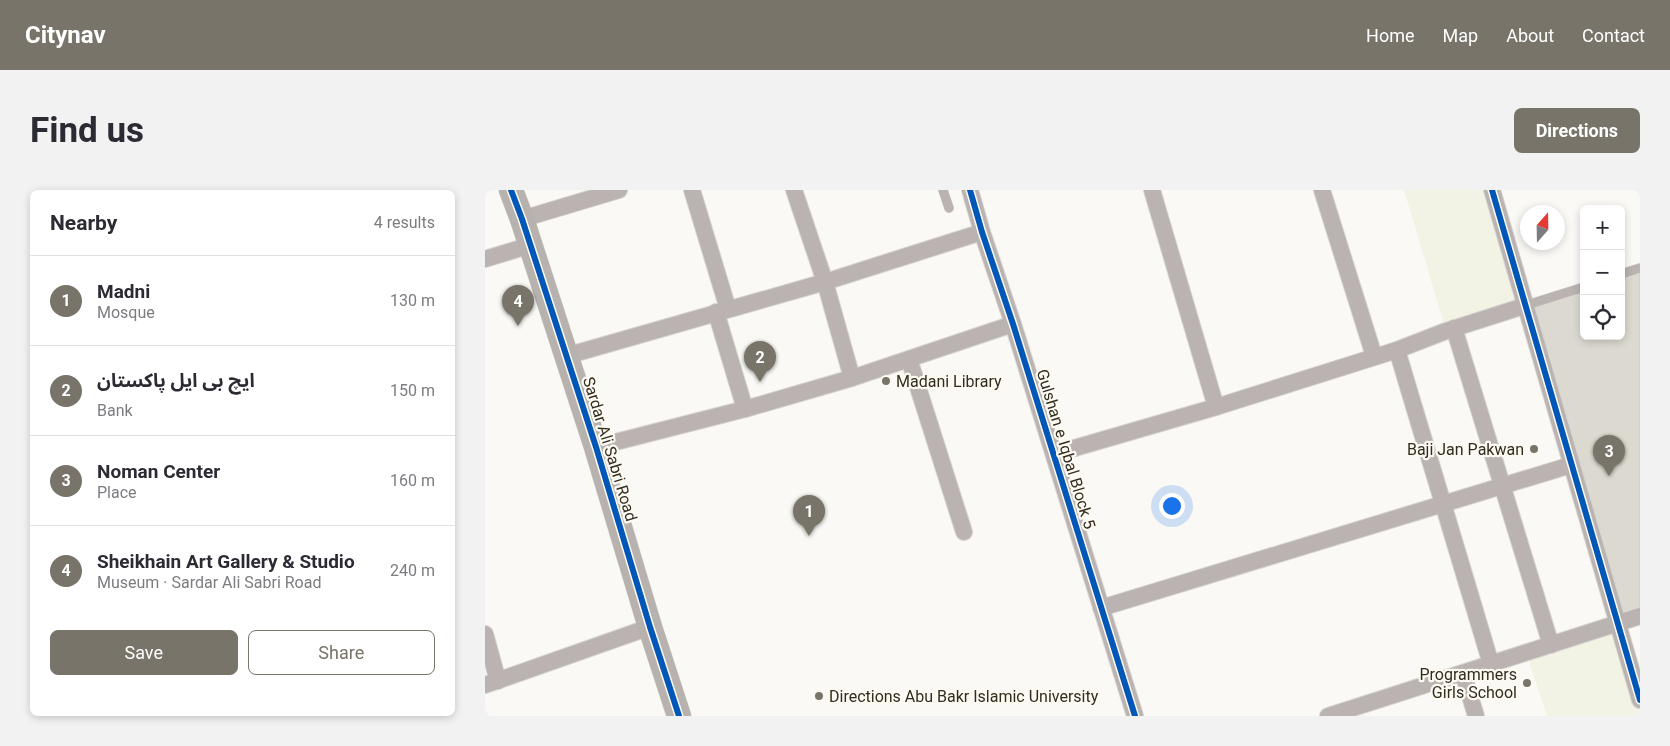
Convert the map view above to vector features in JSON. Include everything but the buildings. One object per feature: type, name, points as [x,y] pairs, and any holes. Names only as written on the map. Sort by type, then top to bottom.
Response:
[{"type":"street","name":"Sardar Ali Sabri Road","points":[[511,190],[531,245],[596,447],[679,716]]},
{"type":"street","points":[[522,219],[619,190]]},
{"type":"street","points":[[692,190],[745,409]]},
{"type":"street","points":[[793,190],[825,282],[852,378]]},
{"type":"street","name":"Gulshan e Iqbal Block 5","points":[[969,190],[981,232],[1013,324],[1135,716]]},
{"type":"street","points":[[1152,190],[1216,408]]},
{"type":"street","points":[[1321,190],[1375,356]]},
{"type":"street","points":[[1492,190],[1527,305],[1571,465],[1640,700]]},
{"type":"street","points":[[566,356],[825,282],[981,232]]},
{"type":"street","points":[[485,259],[531,245]]},
{"type":"street","points":[[1054,454],[1216,408],[1397,350],[1454,328],[1527,305]]},
{"type":"street","points":[[596,447],[745,409],[852,378],[1013,324]]},
{"type":"street","points":[[1454,328],[1551,645]]},
{"type":"street","points":[[1397,350],[1491,664]]},
{"type":"street","points":[[909,359],[964,532]]},
{"type":"street","points":[[1101,608],[1571,465]]},
{"type":"street","points":[[1328,716],[1640,616]]},
{"type":"street","points":[[485,634],[492,683],[650,627]]},
{"type":"street","points":[[1463,673],[1476,716]]},
{"type":"lane","points":[[943,190],[949,208]]},
{"type":"lane","points":[[1625,273],[1640,268]]},
{"type":"lane","points":[[1527,305],[1580,288]]},
{"type":"shaded area","points":[[1404,190],[1493,190],[1528,306],[1446,331]]},
{"type":"shaded area","points":[[1621,623],[1640,688],[1640,716],[1547,716],[1526,653]]},
{"type":"cycle path","points":[[511,190],[596,447],[679,716]]},
{"type":"cycle path","points":[[970,190],[1135,716]]},
{"type":"cycle path","points":[[1492,190],[1640,700]]},
{"type":"place","name":"Sheikhain Art Gallery & Studio","points":[[518,326]]},
{"type":"place","name":"Madani Library","points":[[886,381]]},
{"type":"place","name":"ایچ بی ایل پاکستان","points":[[760,382]]},
{"type":"place","name":"Baji Jan Pakwan","points":[[1534,449]]},
{"type":"place","name":"Noman Center","points":[[1609,476]]},
{"type":"place","name":"Madni","points":[[809,536]]},
{"type":"place","name":"Programmers Girls School","points":[[1527,683]]},
{"type":"place","name":"Directions Abu Bakr Islamic University","points":[[819,696]]}]
